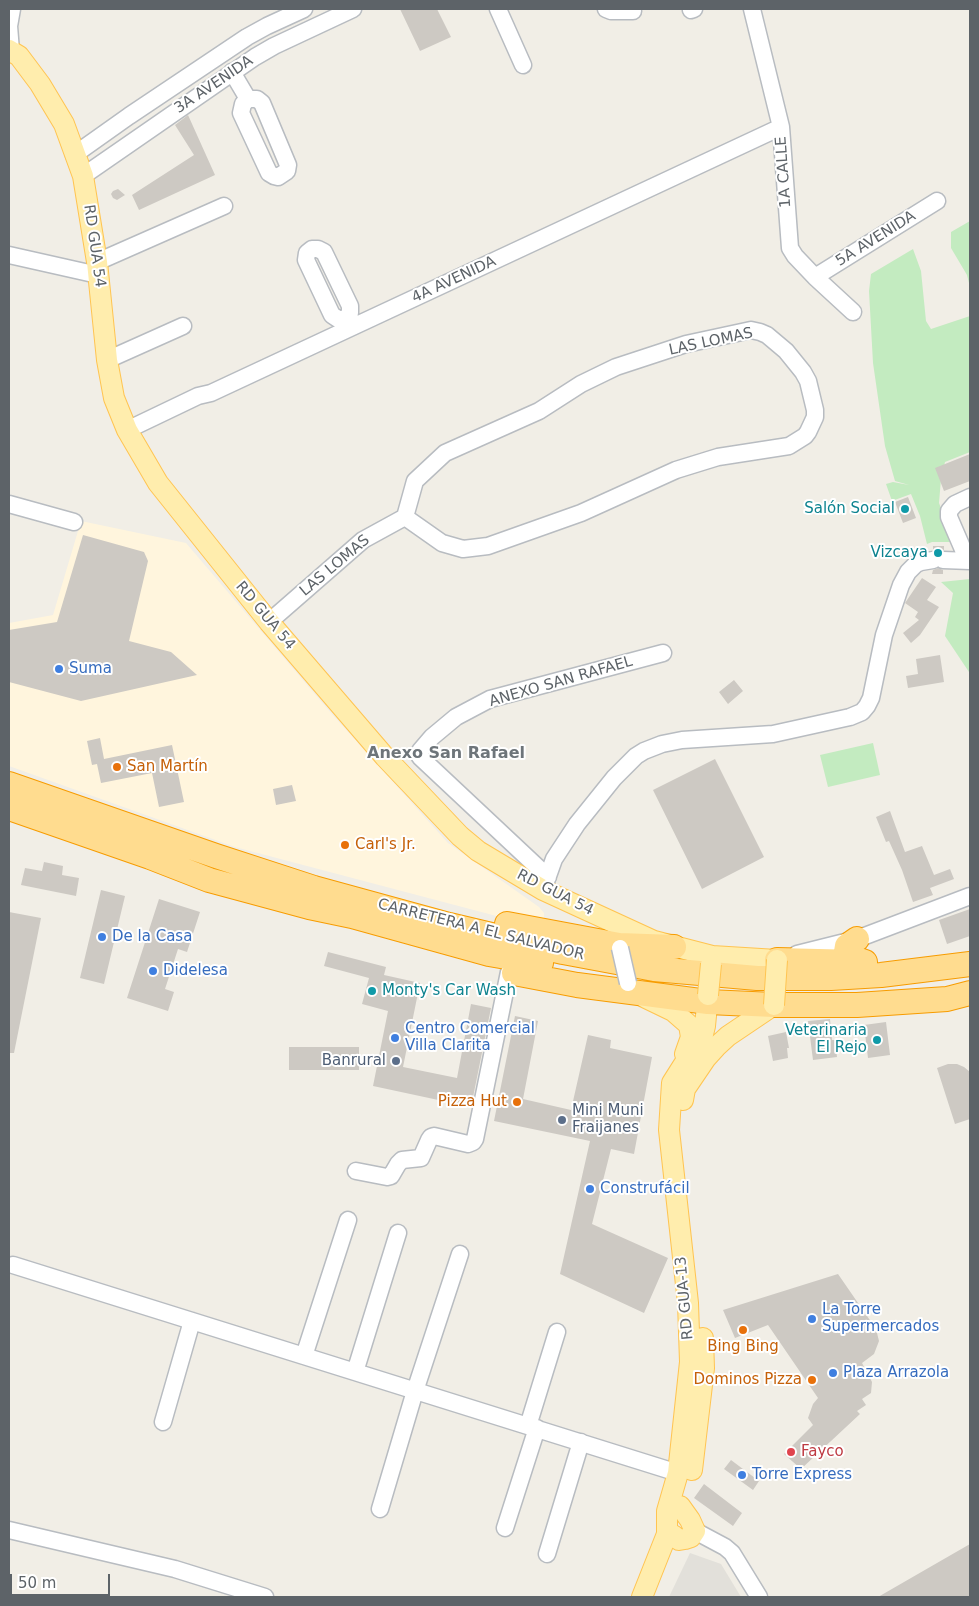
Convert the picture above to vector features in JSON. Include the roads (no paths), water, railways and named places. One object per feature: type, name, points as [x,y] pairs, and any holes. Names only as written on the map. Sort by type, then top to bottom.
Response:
[{"type":"highway","name":"CARRETERA A EL SALVADOR","points":[[9,784],[314,888],[539,947],[654,969],[757,978],[812,978],[881,975],[970,964]]},
{"type":"highway","points":[[9,789],[110,826],[123,824],[150,857]]},
{"type":"highway","name":"CARRETERA A EL SALVADOR","points":[[9,808],[150,857],[209,880],[310,907],[352,916],[489,954],[560,968],[656,984],[748,991],[798,992],[889,989],[970,980]]},
{"type":"highway","points":[[216,856],[357,884],[513,925],[619,946],[674,947]]},
{"type":"highway","points":[[209,880],[250,898],[314,920],[453,959],[577,985],[774,1005],[857,1006],[947,999],[970,993]]},
{"type":"highway","points":[[856,940],[847,946],[846,952],[851,957],[865,962]]},
{"type":"highway","points":[[776,960],[865,962],[970,952]]},
{"type":"main road","name":"RD GUA 54","points":[[10,51],[19,56],[40,84],[64,124],[83,176],[114,398],[127,430],[158,483],[269,622],[385,756],[460,836],[478,851],[545,883],[599,916],[640,936],[711,960],[776,960]]},
{"type":"main road","name":"RD GUA-13","points":[[684,1478],[690,1362],[688,1303],[669,1130],[672,1083],[703,1034],[705,1026],[711,960]]},
{"type":"main road","points":[[774,1005],[776,960]]},
{"type":"main road","points":[[630,989],[673,1011],[686,1021],[690,1028],[690,1042],[672,1083]]},
{"type":"main road","name":"RD GUA-13","points":[[642,1597],[660,1554],[680,1535],[667,1511],[684,1478],[697,1433],[704,1368],[698,1283],[681,1124],[685,1089],[706,1058],[720,1042],[774,1005]]},
{"type":"main road","points":[[680,1535],[680,1506],[684,1478]]},
{"type":"main road","points":[[680,1506],[690,1520],[680,1535]]},
{"type":"street","points":[[10,51],[9,26],[12,9]]},
{"type":"street","name":"3A AVENIDA","points":[[74,155],[247,37],[304,9]]},
{"type":"street","name":"3A AVENIDA","points":[[83,176],[255,56],[353,9]]},
{"type":"street","points":[[498,9],[523,65]]},
{"type":"street","points":[[606,9],[611,11],[633,11]]},
{"type":"street","name":"1A CALLE","points":[[752,9],[781,128],[790,248],[815,277],[853,312]]},
{"type":"street","points":[[232,72],[248,99]]},
{"type":"street","name":"4A AVENIDA","points":[[127,430],[198,396],[211,393],[347,324],[781,128]]},
{"type":"street","name":"5A AVENIDA","points":[[815,277],[937,201]]},
{"type":"street","points":[[9,255],[97,268],[224,206]]},
{"type":"street","points":[[108,360],[183,326]]},
{"type":"street","name":"LAS LOMAS","points":[[269,622],[363,540],[405,517],[415,481],[445,453],[539,411],[581,384],[616,367],[686,344],[751,330],[767,335],[786,352],[808,381],[815,410],[813,422],[805,436],[789,446],[718,457],[676,470],[581,513],[488,546],[463,549],[442,543],[405,517]]},
{"type":"street","points":[[164,490],[140,444],[141,434],[148,427],[200,401],[211,393]]},
{"type":"street","points":[[545,883],[554,859],[564,842],[592,803],[636,756],[651,748],[682,740],[773,734],[850,717],[862,712],[871,698],[884,634],[901,584],[908,572],[921,562],[938,560],[969,561],[949,517],[949,511],[955,504],[970,497]]},
{"type":"street","points":[[9,504],[74,522]]},
{"type":"street","name":"ANEXO SAN RAFAEL","points":[[545,883],[420,757],[420,751],[432,737],[456,716],[490,699],[663,653]]},
{"type":"street","points":[[776,960],[856,940],[970,896]]},
{"type":"street","points":[[599,916],[619,946],[630,989]]},
{"type":"street","points":[[356,1171],[387,1177],[391,1176],[402,1160],[423,1156],[429,1140],[434,1136],[468,1144],[473,1142],[509,972]]},
{"type":"street","points":[[304,1356],[348,1220]]},
{"type":"street","points":[[355,1372],[398,1233]]},
{"type":"street","points":[[380,1509],[415,1390],[460,1254]]},
{"type":"street","points":[[12,1265],[581,1442],[684,1478]]},
{"type":"street","points":[[162,1422],[192,1321]]},
{"type":"street","points":[[505,1528],[557,1332]]},
{"type":"street","points":[[547,1554],[581,1442]]},
{"type":"street","points":[[9,1530],[175,1569],[265,1597]]},
{"type":"street","points":[[680,1535],[725,1547],[732,1553],[759,1597]]},
{"type":"place","name":"Salón Social","points":[[905,509]]},
{"type":"place","name":"Vizcaya","points":[[938,553]]},
{"type":"place","name":"Suma","points":[[59,669]]},
{"type":"place","name":"San Martín","points":[[117,767]]},
{"type":"place","name":"Carl's Jr.","points":[[345,845]]},
{"type":"place","name":"De la Casa","points":[[102,937]]},
{"type":"place","name":"Didelesa","points":[[153,971]]},
{"type":"place","name":"Monty's Car Wash","points":[[372,991]]},
{"type":"place","name":"Centro Comercial Villa Clarita","points":[[395,1038]]},
{"type":"place","name":"Veterinaria El Rejo","points":[[877,1040]]},
{"type":"place","name":"Banrural","points":[[396,1061]]},
{"type":"place","name":"Pizza Hut","points":[[517,1102]]},
{"type":"place","name":"Mini Muni Fraijanes","points":[[562,1120]]},
{"type":"place","name":"Construfácil","points":[[590,1189]]},
{"type":"place","name":"La Torre Supermercados","points":[[812,1319]]},
{"type":"place","name":"Bing Bing","points":[[743,1330]]},
{"type":"place","name":"Plaza Arrazola","points":[[833,1373]]},
{"type":"place","name":"Dominos Pizza","points":[[812,1380]]},
{"type":"place","name":"Fayco","points":[[791,1452]]},
{"type":"place","name":"Torre Express","points":[[742,1475]]},
{"type":"district","name":"Anexo San Rafael","points":[[446,754]]}]
